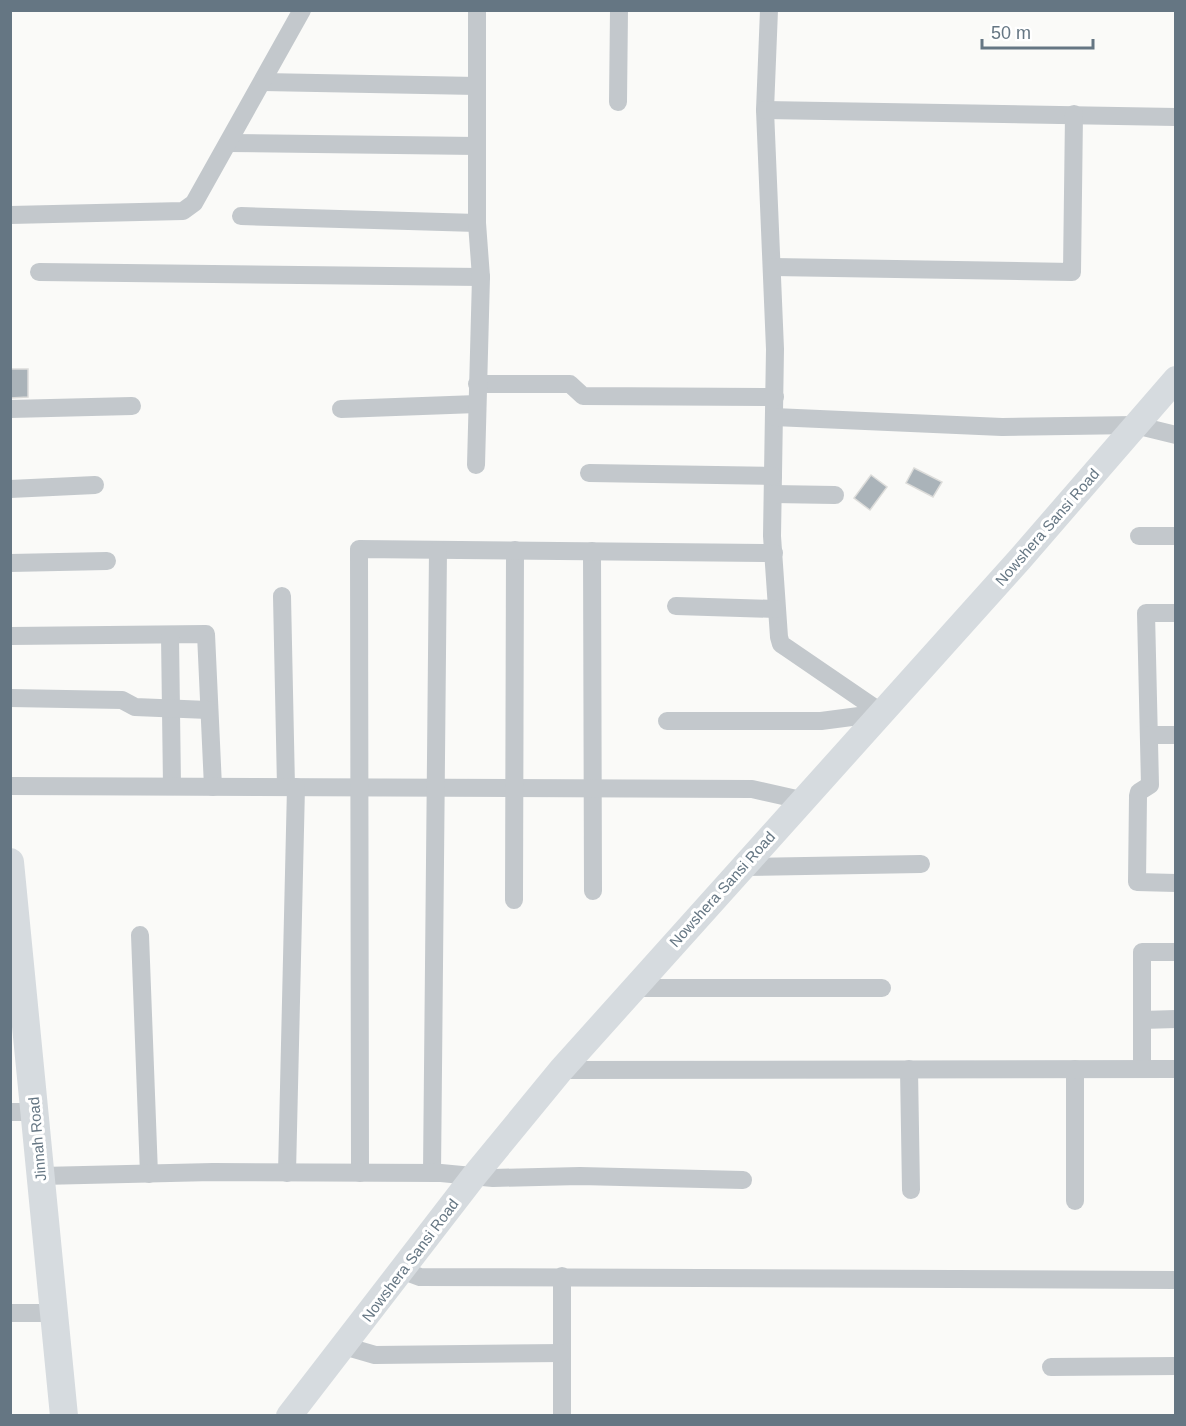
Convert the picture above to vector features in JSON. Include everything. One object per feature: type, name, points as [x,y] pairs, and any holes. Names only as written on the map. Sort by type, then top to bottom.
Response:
[{"type":"main road","name":"Nowshera Sansi Road","points":[[290,1416],[474,1176],[561,1070],[882,713],[1176,378]]},
{"type":"main road","name":"Jinnah Road","points":[[10,862],[22,1112],[41,1176],[64,1416]]},
{"type":"street","points":[[10,215],[183,211],[194,203],[303,10]]},
{"type":"street","points":[[476,465],[481,277],[477,223],[477,10]]},
{"type":"street","points":[[618,102],[619,10]]},
{"type":"street","points":[[770,10],[765,110],[773,267],[774,553],[776,609],[781,644],[882,713]]},
{"type":"street","points":[[263,82],[477,86]]},
{"type":"street","points":[[765,110],[1176,117]]},
{"type":"street","points":[[773,267],[1072,273],[1074,114]]},
{"type":"street","points":[[228,143],[477,146]]},
{"type":"street","points":[[241,216],[477,223]]},
{"type":"street","points":[[39,273],[481,277]]},
{"type":"street","points":[[477,384],[570,384],[583,396],[775,397]]},
{"type":"street","points":[[341,409],[477,404]]},
{"type":"street","points":[[10,409],[132,406]]},
{"type":"street","points":[[774,417],[1002,427],[1135,425],[1176,435]]},
{"type":"street","points":[[589,473],[773,485],[835,495]]},
{"type":"street","points":[[10,489],[95,485]]},
{"type":"street","points":[[1139,536],[1176,536]]},
{"type":"street","points":[[360,1173],[359,549],[774,553]]},
{"type":"street","points":[[432,1173],[438,550]]},
{"type":"street","points":[[514,900],[515,550]]},
{"type":"street","points":[[592,551],[593,891]]},
{"type":"street","points":[[10,563],[108,561]]},
{"type":"street","points":[[282,596],[291,787],[287,1173]]},
{"type":"street","points":[[676,606],[776,609]]},
{"type":"street","points":[[1176,613],[1146,613],[1150,785],[1139,792],[1138,796],[1137,882],[1176,883]]},
{"type":"street","points":[[10,636],[206,634],[213,787]]},
{"type":"street","points":[[170,636],[172,786]]},
{"type":"street","points":[[10,698],[122,700],[135,707],[208,710]]},
{"type":"street","points":[[667,721],[821,721],[882,713]]},
{"type":"street","points":[[1149,735],[1176,735]]},
{"type":"street","points":[[10,786],[752,789],[801,801]]},
{"type":"street","points":[[742,867],[921,864]]},
{"type":"street","points":[[140,934],[149,1174]]},
{"type":"street","points":[[1142,1069],[1142,952],[1176,952]]},
{"type":"street","points":[[634,988],[882,988]]},
{"type":"street","points":[[1142,1020],[1176,1019]]},
{"type":"street","points":[[909,1069],[910,1190]]},
{"type":"street","points":[[1075,1069],[1075,1201]]},
{"type":"street","points":[[561,1070],[1176,1069]]},
{"type":"street","points":[[41,1176],[432,1173],[474,1176],[743,1180]]},
{"type":"street","points":[[401,1270],[420,1277],[1176,1280]]},
{"type":"street","points":[[561,1276],[562,1416]]},
{"type":"street","points":[[10,1312],[54,1313]]},
{"type":"street","points":[[344,1346],[375,1355],[562,1353]]},
{"type":"street","points":[[1051,1367],[1176,1366]]},
{"type":"building","points":[[10,369],[28,369],[28,397],[10,398]]},
{"type":"building","points":[[914,468],[942,482],[933,497],[906,483]]},
{"type":"building","points":[[871,475],[887,487],[870,510],[854,498]]}]
